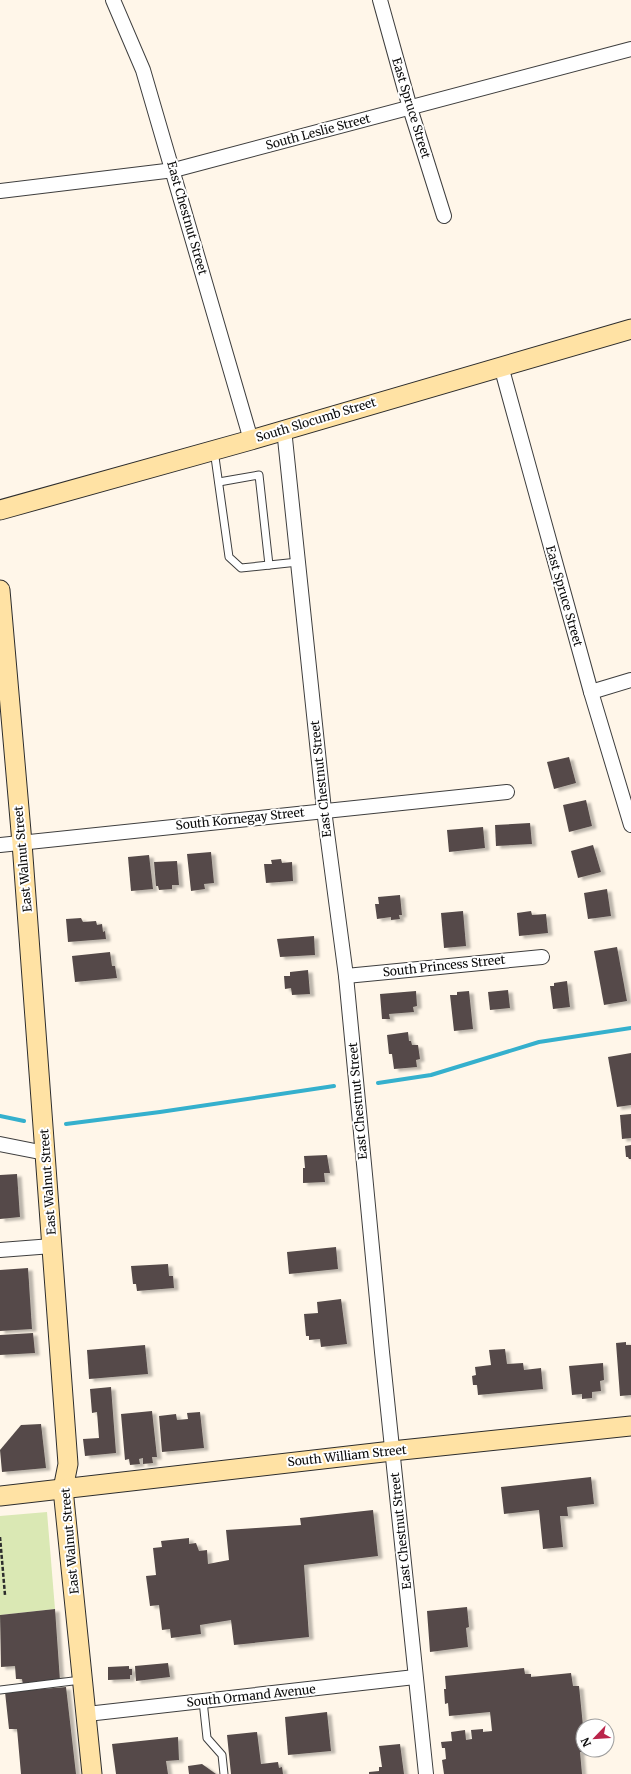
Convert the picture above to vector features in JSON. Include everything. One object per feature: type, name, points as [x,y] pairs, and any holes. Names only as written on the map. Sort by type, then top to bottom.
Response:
[{"type":"street","name":"East Chestnut Street","points":[[113,0],[143,70],[174,170],[251,440]]},
{"type":"street","name":"East Spruce Street","points":[[380,0],[410,108],[444,216]]},
{"type":"street","name":"South Leslie Street","points":[[0,191],[174,170],[631,50]]},
{"type":"street","name":"South Slocumb Street","points":[[0,510],[251,440],[284,429],[631,329]]},
{"type":"street","name":"East Spruce Street","points":[[500,366],[591,692],[631,825]]},
{"type":"street","name":"East Chestnut Street","points":[[284,429],[324,810],[346,976],[392,1451],[426,1774]]},
{"type":"street","name":"East Walnut Street","points":[[0,590],[22,843],[68,1464],[63,1489],[92,1774]]},
{"type":"street","points":[[591,692],[631,680]]},
{"type":"street","name":"South Kornegay Street","points":[[0,845],[507,792]]},
{"type":"street","name":"South Princess Street","points":[[346,976],[542,957]]},
{"type":"street","points":[[0,1144],[45,1153]]},
{"type":"street","points":[[0,1250],[52,1246]]},
{"type":"street","name":"South William Street","points":[[0,1496],[392,1451],[631,1426]]},
{"type":"street","name":"South Ormand Avenue","points":[[86,1714],[415,1678]]},
{"type":"lane","points":[[214,450],[229,557],[241,568],[298,562]]},
{"type":"lane","points":[[219,482],[259,475],[269,565]]},
{"type":"lane","points":[[0,1690],[83,1680]]},
{"type":"lane","points":[[203,1701],[207,1738],[222,1755],[224,1774]]},
{"type":"path","points":[[0,1538],[5,1595]]},
{"type":"green space","points":[[47,1512],[55,1609],[0,1615],[0,1516]]},
{"type":"building","points":[[569,757],[576,783],[554,789],[547,762]]},
{"type":"building","points":[[586,800],[592,826],[569,832],[563,805]]},
{"type":"building","points":[[530,823],[532,844],[496,846],[495,825]]},
{"type":"building","points":[[483,827],[485,848],[449,852],[447,830]]},
{"type":"building","points":[[593,845],[601,872],[578,878],[571,851]]},
{"type":"building","points":[[211,852],[214,883],[204,884],[205,889],[191,891],[187,854]]},
{"type":"building","points":[[149,855],[153,889],[131,891],[128,857]]},
{"type":"building","points":[[281,859],[282,863],[292,862],[293,881],[266,883],[264,864],[272,864],[271,860]]},
{"type":"building","points":[[177,861],[179,885],[172,885],[172,889],[159,890],[158,886],[156,886],[154,862]]},
{"type":"building","points":[[607,889],[611,916],[588,919],[584,893]]},
{"type":"building","points":[[400,895],[402,915],[399,915],[400,919],[391,920],[391,917],[377,919],[375,904],[379,904],[378,897]]},
{"type":"building","points":[[463,911],[466,946],[444,948],[441,913]]},
{"type":"building","points":[[531,911],[532,915],[546,914],[548,933],[519,936],[517,913]]},
{"type":"building","points":[[81,918],[83,922],[96,921],[97,925],[102,924],[106,939],[68,942],[66,919]]},
{"type":"building","points":[[314,936],[315,955],[280,957],[277,939]]},
{"type":"building","points":[[617,947],[627,1001],[604,1005],[594,951]]},
{"type":"building","points":[[110,952],[112,966],[115,966],[117,978],[75,982],[72,956]]},
{"type":"building","points":[[308,970],[310,994],[292,995],[291,988],[285,989],[284,976],[290,976],[290,972]]},
{"type":"building","points":[[567,981],[570,1007],[553,1009],[550,986],[554,986],[554,983]]},
{"type":"building","points":[[508,990],[510,1008],[490,1010],[488,992]]},
{"type":"building","points":[[416,991],[417,1006],[413,1007],[414,1012],[389,1014],[390,1019],[382,1019],[380,994]]},
{"type":"building","points":[[469,991],[473,1029],[454,1031],[450,995],[457,995],[457,992]]},
{"type":"building","points":[[408,1032],[409,1041],[411,1041],[412,1045],[418,1045],[420,1059],[416,1060],[417,1067],[394,1069],[392,1054],[389,1054],[387,1035]]},
{"type":"building","points":[[631,1053],[631,1105],[617,1107],[608,1057]]},
{"type":"building","points":[[631,1114],[631,1138],[622,1139],[620,1115]]},
{"type":"building","points":[[631,1145],[631,1159],[629,1159],[626,1157],[625,1146]]},
{"type":"building","points":[[327,1155],[330,1173],[324,1173],[325,1182],[303,1183],[303,1168],[305,1168],[304,1156]]},
{"type":"building","points":[[17,1174],[20,1217],[0,1219],[0,1175]]},
{"type":"building","points":[[336,1247],[338,1269],[289,1274],[287,1252]]},
{"type":"building","points":[[168,1264],[169,1276],[173,1276],[174,1288],[137,1291],[136,1284],[133,1284],[131,1266]]},
{"type":"building","points":[[28,1268],[32,1329],[0,1331],[0,1270]]},
{"type":"building","points":[[341,1299],[347,1344],[321,1347],[320,1339],[309,1340],[309,1336],[306,1336],[304,1314],[318,1313],[317,1302]]},
{"type":"building","points":[[33,1333],[35,1353],[0,1355],[0,1335]]},
{"type":"building","points":[[626,1342],[626,1345],[631,1345],[631,1395],[620,1396],[616,1343]]},
{"type":"building","points":[[145,1345],[148,1374],[89,1379],[87,1350]]},
{"type":"building","points":[[505,1349],[507,1364],[523,1363],[524,1370],[541,1368],[543,1389],[478,1395],[477,1385],[473,1385],[472,1376],[476,1375],[475,1367],[491,1365],[489,1350]]},
{"type":"building","points":[[603,1363],[604,1380],[600,1381],[601,1391],[592,1392],[592,1398],[582,1399],[582,1394],[572,1395],[569,1366]]},
{"type":"building","points":[[111,1387],[116,1453],[85,1456],[83,1439],[99,1438],[97,1412],[92,1413],[90,1389]]},
{"type":"building","points":[[152,1411],[157,1457],[152,1457],[153,1463],[143,1464],[143,1458],[139,1459],[140,1464],[130,1465],[129,1459],[125,1460],[121,1414]]},
{"type":"building","points":[[200,1412],[204,1448],[162,1452],[159,1416],[176,1414],[177,1420],[188,1419],[187,1413]]},
{"type":"building","points":[[41,1424],[46,1468],[2,1472],[0,1450],[21,1425]]},
{"type":"building","points":[[591,1477],[594,1504],[567,1507],[568,1516],[560,1516],[563,1547],[543,1549],[539,1510],[504,1514],[501,1487]]},
{"type":"building","points":[[373,1510],[378,1556],[304,1565],[309,1637],[234,1645],[231,1620],[200,1625],[201,1634],[171,1638],[170,1629],[162,1630],[159,1605],[150,1606],[146,1576],[156,1575],[153,1548],[162,1547],[161,1541],[189,1538],[189,1544],[196,1543],[199,1551],[207,1550],[208,1564],[229,1560],[226,1530],[301,1525],[300,1518]]},
{"type":"building","points":[[467,1607],[469,1627],[466,1628],[468,1647],[430,1652],[427,1611]]},
{"type":"building","points":[[55,1609],[60,1681],[23,1685],[22,1679],[16,1679],[15,1666],[1,1667],[0,1615]]},
{"type":"building","points":[[168,1663],[170,1677],[136,1681],[135,1666]]},
{"type":"building","points":[[129,1666],[129,1669],[132,1669],[130,1679],[108,1680],[108,1667]]},
{"type":"building","points":[[524,1668],[525,1674],[531,1674],[531,1677],[571,1673],[573,1686],[579,1686],[582,1718],[575,1718],[575,1758],[581,1758],[582,1774],[444,1774],[442,1760],[446,1759],[445,1748],[442,1748],[441,1742],[452,1741],[451,1732],[465,1730],[466,1740],[472,1739],[471,1730],[483,1729],[483,1732],[492,1731],[490,1712],[449,1716],[448,1703],[445,1704],[445,1676]]},
{"type":"building","points":[[66,1687],[76,1774],[21,1774],[17,1729],[9,1729],[5,1692]]},
{"type":"building","points":[[327,1712],[331,1751],[288,1755],[285,1717]]},
{"type":"building","points":[[257,1732],[261,1764],[278,1762],[279,1768],[282,1767],[283,1774],[231,1774],[227,1735]]},
{"type":"building","points":[[178,1737],[179,1760],[166,1761],[168,1774],[116,1774],[112,1744]]},
{"type":"building","points":[[400,1744],[404,1774],[369,1774],[369,1772],[379,1771],[379,1767],[382,1767],[379,1746]]},
{"type":"building","points":[[202,1764],[216,1774],[189,1774],[188,1766]]},
{"type":"waterway","points":[[378,1083],[431,1075],[539,1042],[631,1028]]},
{"type":"waterway","points":[[66,1124],[160,1112],[334,1086]]},
{"type":"waterway","points":[[0,1116],[24,1121]]}]
